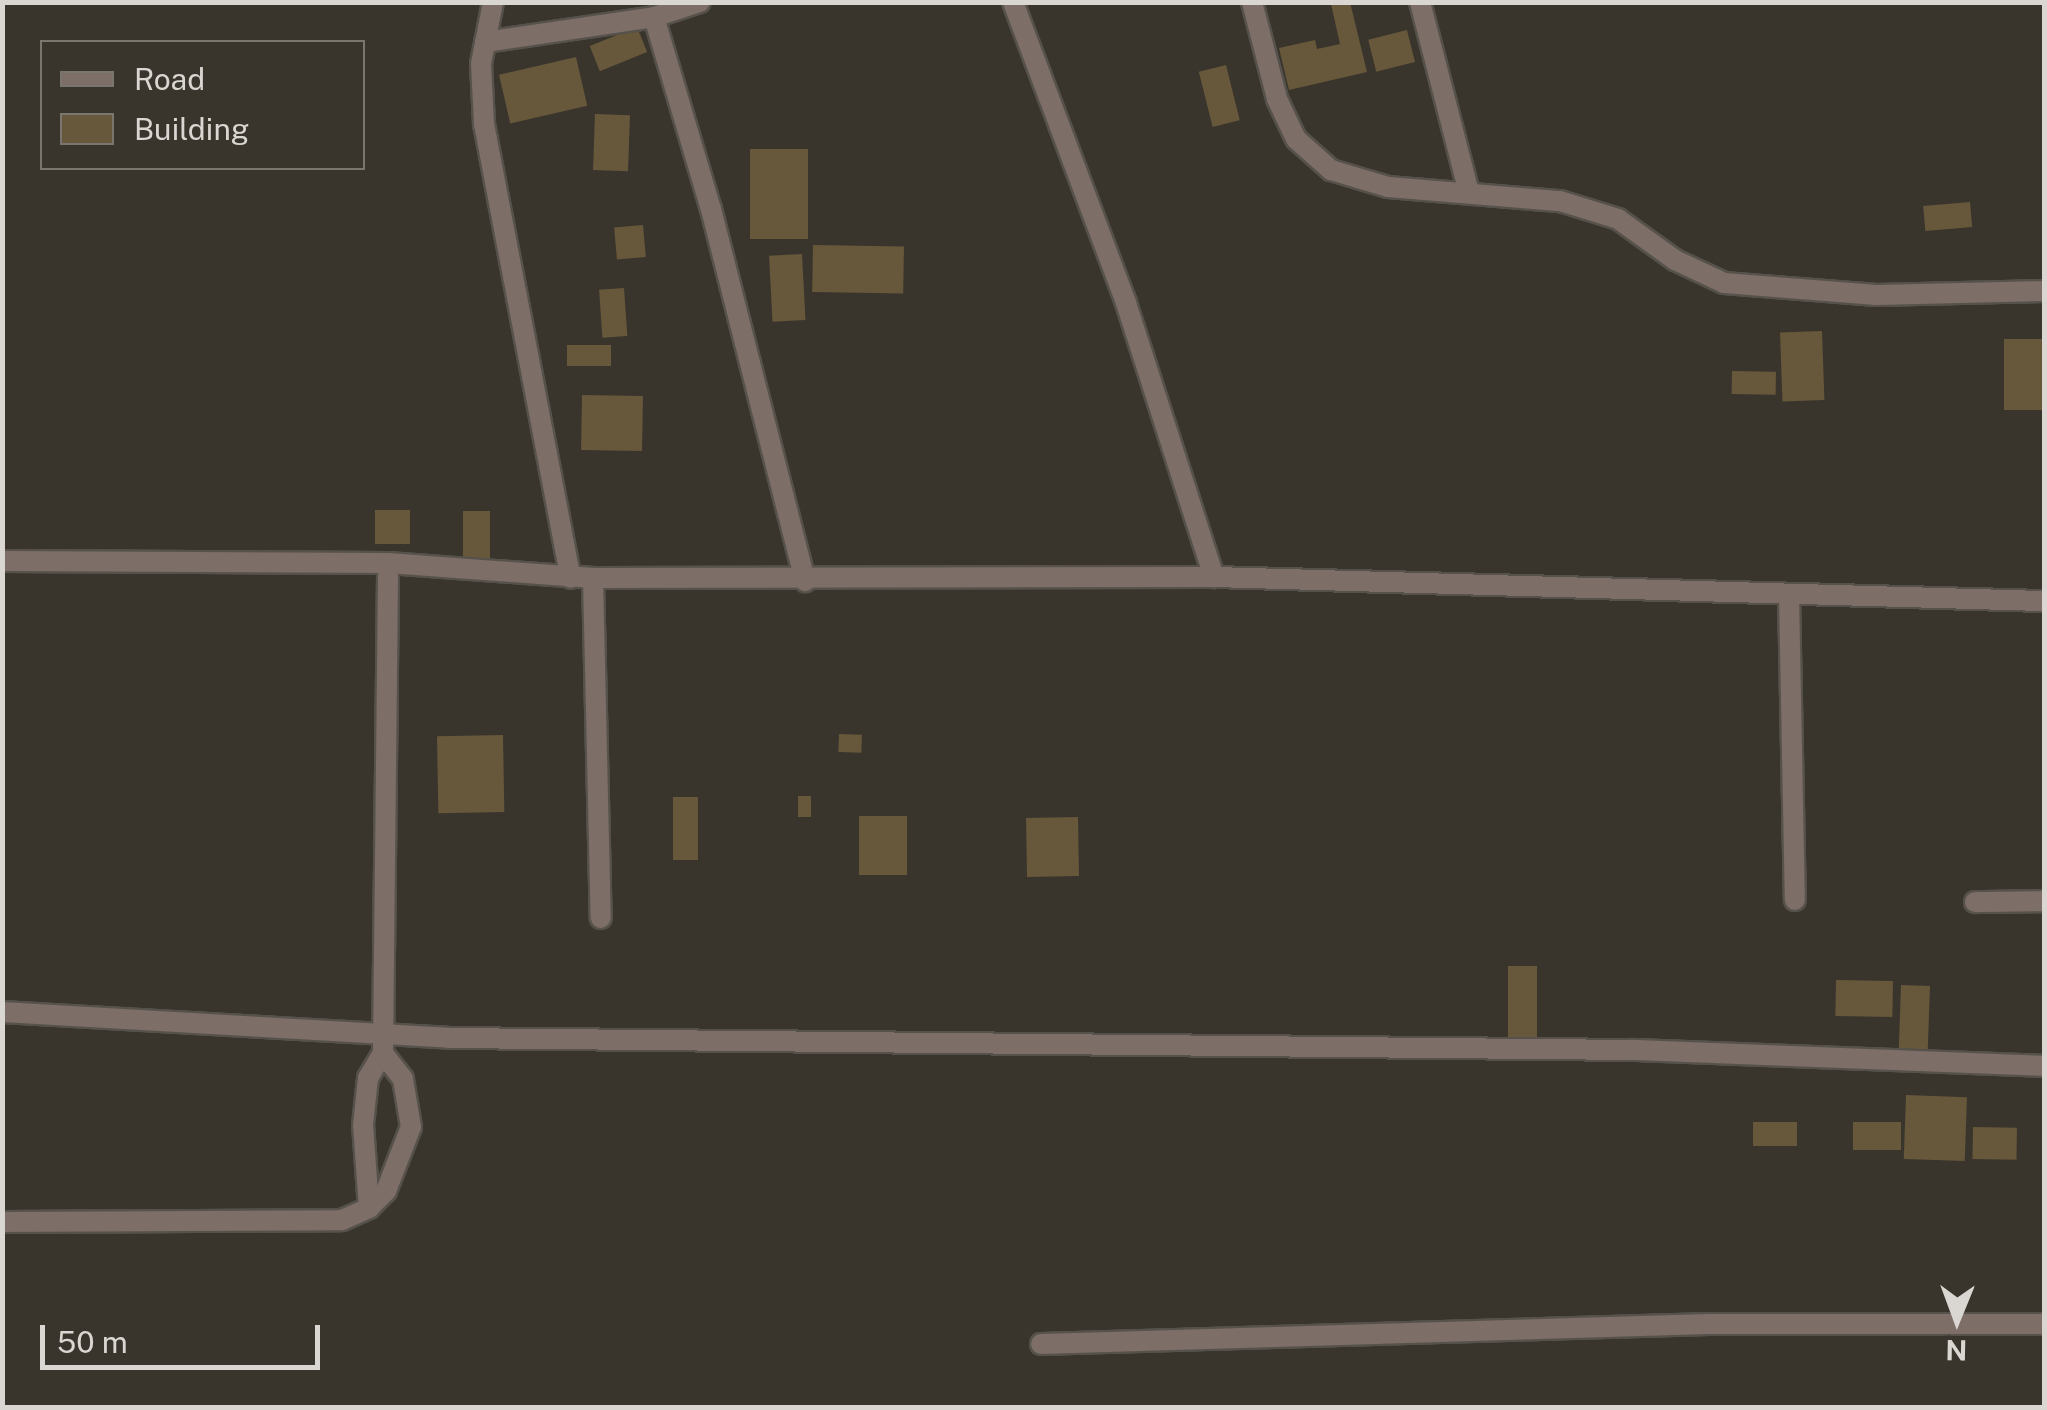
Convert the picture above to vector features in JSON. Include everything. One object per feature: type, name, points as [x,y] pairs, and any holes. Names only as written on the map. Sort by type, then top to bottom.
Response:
[{"type":"street","points":[[493,2],[485,42],[484,124],[571,578]]},
{"type":"street","points":[[485,42],[654,17],[700,2]]},
{"type":"street","points":[[1013,2],[1126,302],[1214,578]]},
{"type":"street","points":[[1252,2],[1277,99],[1296,138],[1331,170],[1388,187],[1560,201],[1618,219],[1675,260],[1724,283],[1876,295],[2044,291]]},
{"type":"street","points":[[1420,2],[1470,193]]},
{"type":"street","points":[[654,17],[711,210],[805,581]]},
{"type":"street","points":[[2,561],[388,563],[571,578],[805,581],[1214,578],[2044,601]]},
{"type":"street","points":[[370,1208],[364,1124],[368,1078],[382,1045],[388,563]]},
{"type":"street","points":[[594,578],[601,918]]},
{"type":"street","points":[[1789,595],[1795,900]]},
{"type":"street","points":[[1975,902],[2044,901]]},
{"type":"street","points":[[2,1012],[382,1045],[1633,1050],[2044,1066]]},
{"type":"street","points":[[2,1222],[342,1220],[370,1208],[386,1191],[410,1127],[403,1079],[382,1045]]},
{"type":"street","points":[[1041,1344],[1710,1324],[2044,1324]]},
{"type":"building","points":[[1350,2],[1367,72],[1289,90],[1279,48],[1315,40],[1317,49],[1340,44],[1331,4]]},
{"type":"building","points":[[637,27],[647,52],[600,71],[590,46]]},
{"type":"building","points":[[1407,30],[1415,62],[1376,72],[1368,40]]},
{"type":"building","points":[[576,57],[587,106],[510,123],[499,75]]},
{"type":"building","points":[[1226,65],[1240,120],[1213,127],[1199,72]]},
{"type":"building","points":[[595,114],[630,115],[628,171],[593,170]]},
{"type":"building","points":[[750,149],[808,149],[808,239],[750,239]]},
{"type":"building","points":[[1970,202],[1972,227],[1925,231],[1923,206]]},
{"type":"building","points":[[643,225],[646,257],[617,259],[614,228]]},
{"type":"building","points":[[813,245],[904,247],[903,294],[812,292]]},
{"type":"building","points":[[802,254],[805,320],[772,322],[769,256]]},
{"type":"building","points":[[624,288],[627,336],[602,338],[599,290]]},
{"type":"building","points":[[1822,331],[1824,400],[1782,401],[1780,332]]},
{"type":"building","points":[[2004,339],[2044,339],[2044,410],[2004,410]]},
{"type":"building","points":[[567,345],[611,345],[611,366],[567,366]]},
{"type":"building","points":[[1732,371],[1776,372],[1776,395],[1732,394]]},
{"type":"building","points":[[582,395],[643,396],[642,451],[581,450]]},
{"type":"building","points":[[375,510],[410,510],[410,544],[375,544]]},
{"type":"building","points":[[463,511],[490,511],[490,560],[463,560]]},
{"type":"building","points":[[839,734],[862,735],[861,753],[838,752]]},
{"type":"building","points":[[503,735],[504,812],[438,813],[437,736]]},
{"type":"building","points":[[798,796],[811,796],[811,817],[798,817]]},
{"type":"building","points":[[673,797],[698,797],[698,860],[673,860]]},
{"type":"building","points":[[859,816],[907,816],[907,875],[859,875]]},
{"type":"building","points":[[1078,817],[1079,876],[1027,877],[1026,818]]},
{"type":"building","points":[[1508,966],[1537,966],[1537,1041],[1508,1041]]},
{"type":"building","points":[[1836,980],[1893,981],[1892,1017],[1835,1016]]},
{"type":"building","points":[[1901,985],[1930,986],[1928,1050],[1899,1049]]},
{"type":"building","points":[[1906,1095],[1967,1097],[1965,1161],[1904,1159]]},
{"type":"building","points":[[1753,1122],[1797,1122],[1797,1146],[1753,1146]]},
{"type":"building","points":[[1853,1122],[1901,1122],[1901,1150],[1853,1150]]},
{"type":"building","points":[[1973,1127],[2017,1128],[2016,1160],[1972,1159]]}]
